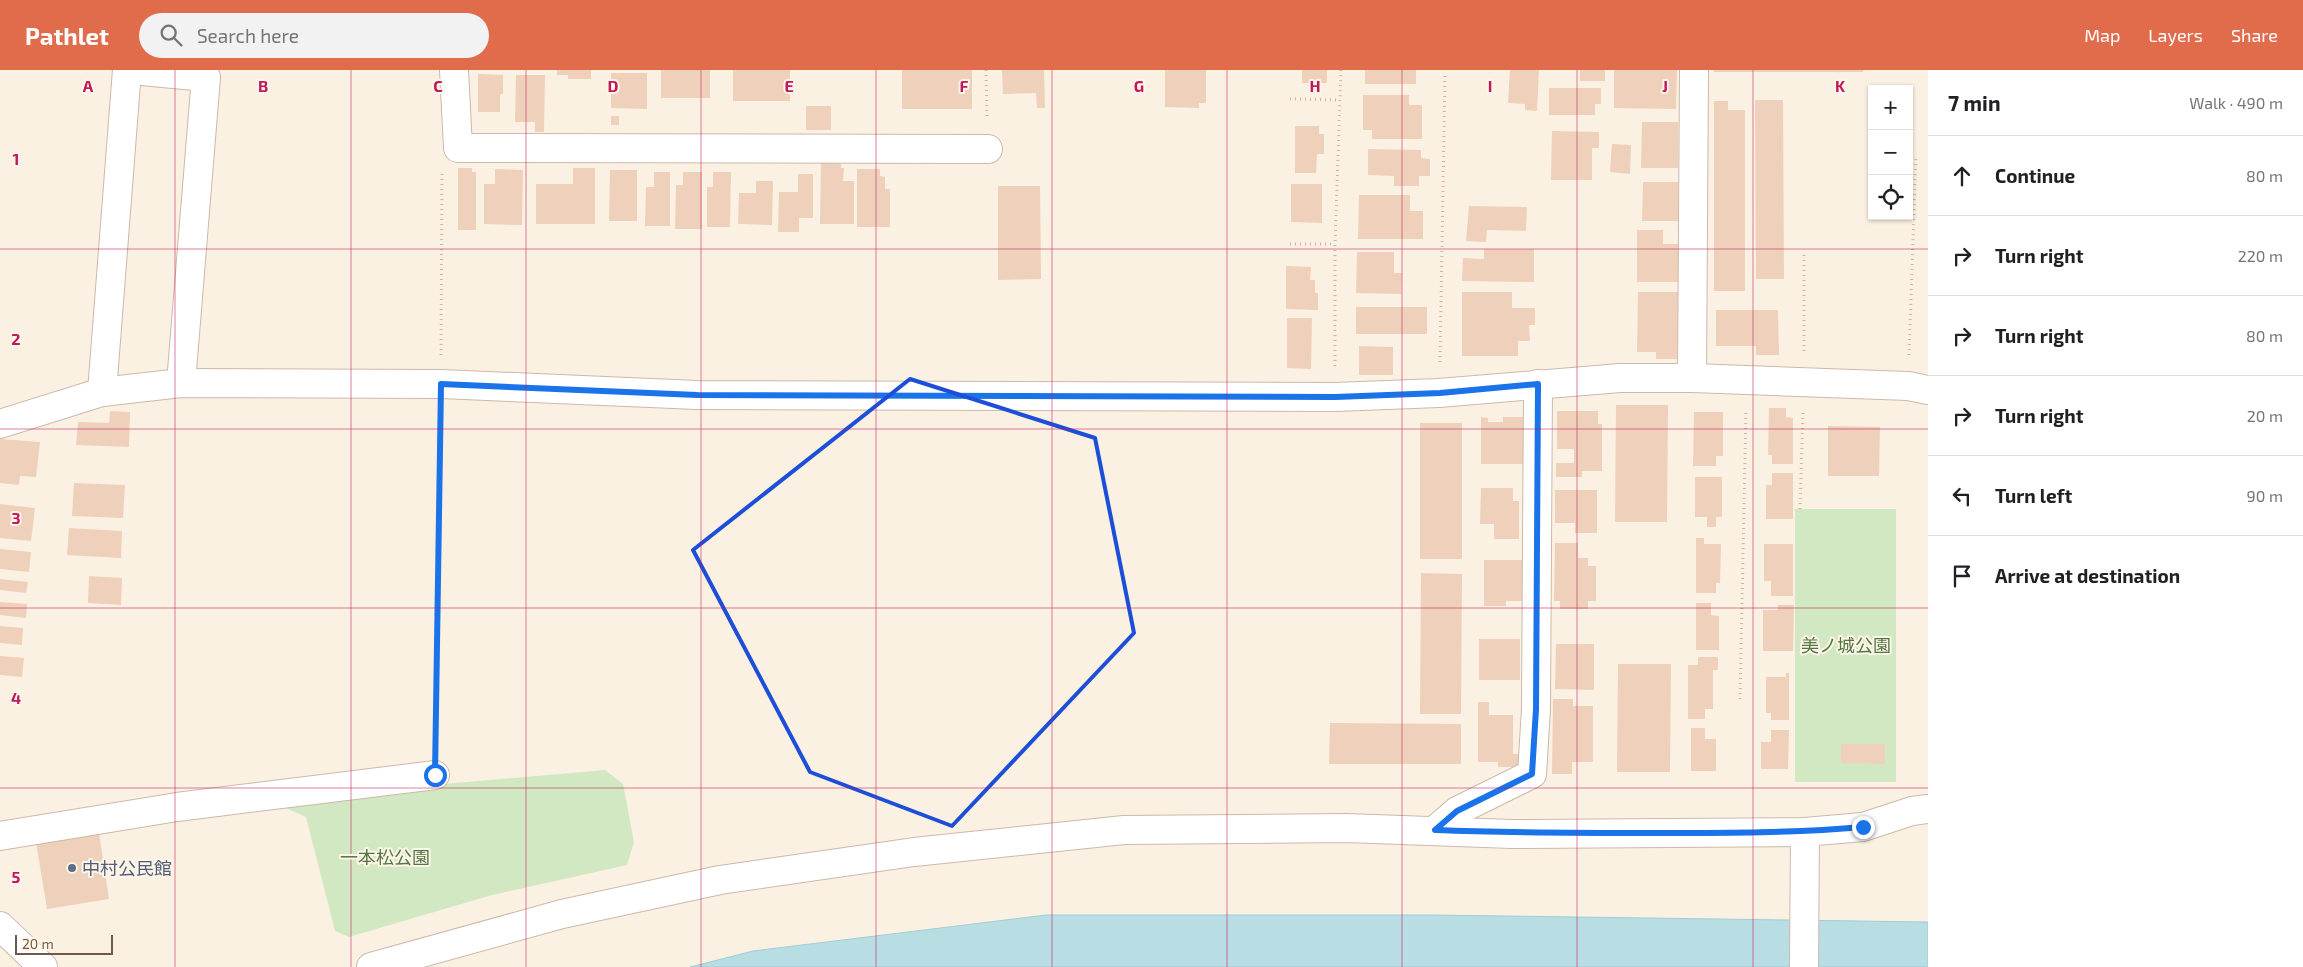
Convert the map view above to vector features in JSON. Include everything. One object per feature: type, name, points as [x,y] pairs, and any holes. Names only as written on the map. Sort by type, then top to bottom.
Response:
[{"type":"street","points":[[102,392],[129,70],[206,77],[181,382]]},
{"type":"street","points":[[454,70],[458,148],[988,148]]},
{"type":"street","points":[[1692,378],[1694,70]]},
{"type":"street","points":[[0,424],[102,392],[181,382],[441,384],[697,395],[1335,397],[1440,393],[1620,378],[1692,378],[1918,388]]},
{"type":"street","points":[[1435,830],[1457,811],[1532,774],[1536,709],[1538,384]]},
{"type":"street","points":[[0,836],[177,807],[435,775]]},
{"type":"street","points":[[371,967],[562,914],[720,880],[914,852],[1124,830],[1346,828],[1805,841],[1863,827],[1912,811],[1928,808]]},
{"type":"street","points":[[1804,967],[1805,841]]},
{"type":"street","points":[[0,926],[43,967]]},
{"type":"path","points":[[986,70],[988,148]]},
{"type":"path","points":[[1335,397],[1335,244],[1341,70]]},
{"type":"path","points":[[1440,393],[1445,75]]},
{"type":"path","points":[[1290,98],[1340,100]]},
{"type":"path","points":[[1916,157],[1918,388]]},
{"type":"path","points":[[435,775],[441,384],[442,164]]},
{"type":"path","points":[[1290,244],[1335,244]]},
{"type":"path","points":[[1740,699],[1747,381]]},
{"type":"highlighted area","points":[[910,379],[1095,438],[1134,633],[952,826],[810,772],[693,550]]},
{"type":"green space","name":"美ノ城公園","points":[[1795,509],[1896,509],[1896,782],[1795,782]]},
{"type":"green space","name":"一本松公園","points":[[605,770],[623,784],[634,842],[627,865],[492,895],[349,937],[335,931],[306,817],[274,803],[443,784]]},
{"type":"water","points":[[1046,915],[1434,915],[1928,922],[1928,967],[690,967],[753,951]]},
{"type":"building","points":[[557,70],[591,70],[591,79],[568,79],[568,75],[557,75]]},
{"type":"building","points":[[661,70],[710,70],[710,98],[661,98]]},
{"type":"building","points":[[733,70],[790,70],[790,101],[733,101]]},
{"type":"building","points":[[902,70],[972,70],[972,109],[902,109]]},
{"type":"building","points":[[1002,70],[1044,70],[1045,108],[1037,108],[1036,93],[1003,94]]},
{"type":"building","points":[[1165,70],[1206,70],[1206,103],[1199,103],[1199,108],[1165,107]]},
{"type":"building","points":[[1302,70],[1327,70],[1327,83],[1302,83]]},
{"type":"building","points":[[1365,70],[1416,70],[1416,84],[1365,84]]},
{"type":"building","points":[[1510,70],[1539,70],[1537,111],[1525,110],[1525,104],[1508,103]]},
{"type":"building","points":[[1580,70],[1605,70],[1605,81],[1580,81]]},
{"type":"building","points":[[1614,70],[1677,70],[1676,109],[1614,108]]},
{"type":"building","points":[[1714,70],[1863,70],[1863,72],[1714,72]]},
{"type":"building","points":[[611,73],[647,73],[647,109],[611,108]]},
{"type":"building","points":[[478,74],[503,75],[503,94],[500,94],[500,112],[478,112]]},
{"type":"building","points":[[516,75],[545,75],[544,132],[535,132],[535,122],[515,122]]},
{"type":"building","points":[[1549,88],[1601,88],[1601,104],[1595,104],[1595,115],[1549,115]]},
{"type":"building","points":[[1363,95],[1409,95],[1409,105],[1422,105],[1422,139],[1372,139],[1372,130],[1363,130]]},
{"type":"building","points":[[1755,100],[1783,100],[1784,279],[1756,279]]},
{"type":"building","points":[[1714,101],[1728,101],[1728,110],[1745,110],[1745,291],[1714,291]]},
{"type":"building","points":[[806,106],[831,106],[831,130],[806,130]]},
{"type":"building","points":[[611,116],[619,116],[619,125],[611,125]]},
{"type":"building","points":[[1642,122],[1678,122],[1678,168],[1641,168]]},
{"type":"building","points":[[1295,126],[1319,126],[1319,134],[1324,134],[1324,154],[1317,154],[1316,173],[1295,173]]},
{"type":"building","points":[[1552,131],[1599,132],[1599,148],[1592,148],[1592,180],[1551,180]]},
{"type":"building","points":[[1612,144],[1631,145],[1630,174],[1610,172]]},
{"type":"building","points":[[1368,149],[1421,150],[1421,158],[1430,159],[1430,176],[1419,176],[1419,186],[1394,186],[1394,176],[1368,175]]},
{"type":"building","points":[[821,158],[841,158],[841,168],[844,168],[843,181],[854,181],[854,224],[820,224]]},
{"type":"building","points":[[458,168],[472,168],[472,172],[476,172],[476,230],[458,230]]},
{"type":"building","points":[[573,168],[595,168],[595,224],[536,224],[536,184],[573,184]]},
{"type":"building","points":[[495,169],[523,170],[522,225],[484,224],[484,184],[495,184]]},
{"type":"building","points":[[857,169],[880,169],[880,176],[885,177],[885,189],[890,189],[890,227],[857,227]]},
{"type":"building","points":[[610,170],[637,170],[637,221],[609,221]]},
{"type":"building","points":[[654,172],[670,172],[670,226],[645,226],[646,187],[654,187]]},
{"type":"building","points":[[683,172],[702,172],[702,229],[675,229],[676,185],[683,185]]},
{"type":"building","points":[[713,172],[731,172],[730,227],[707,227],[707,187],[713,187]]},
{"type":"building","points":[[798,174],[813,174],[813,218],[799,218],[799,232],[778,232],[779,192],[798,192]]},
{"type":"building","points":[[756,181],[773,181],[772,225],[738,224],[739,193],[756,193]]},
{"type":"building","points":[[1643,182],[1678,182],[1678,221],[1642,221]]},
{"type":"building","points":[[1291,184],[1322,184],[1322,223],[1291,222]]},
{"type":"building","points":[[998,186],[1040,186],[1041,279],[998,280]]},
{"type":"building","points":[[1359,195],[1410,195],[1410,211],[1423,211],[1423,239],[1358,239]]},
{"type":"building","points":[[1469,206],[1527,207],[1526,231],[1487,230],[1486,242],[1466,241]]},
{"type":"building","points":[[1637,230],[1663,230],[1663,244],[1678,244],[1678,282],[1637,282]]},
{"type":"building","points":[[1484,249],[1534,249],[1534,282],[1462,281],[1463,258],[1484,259]]},
{"type":"building","points":[[1357,252],[1394,252],[1394,273],[1402,273],[1401,294],[1356,293]]},
{"type":"building","points":[[1286,266],[1311,267],[1310,280],[1315,280],[1315,293],[1318,293],[1318,310],[1286,309]]},
{"type":"building","points":[[1462,292],[1512,292],[1512,308],[1535,308],[1535,325],[1529,325],[1530,341],[1518,341],[1518,356],[1462,356]]},
{"type":"building","points":[[1638,292],[1678,292],[1677,359],[1656,359],[1656,352],[1637,352]]},
{"type":"building","points":[[1356,307],[1427,307],[1427,334],[1356,334]]},
{"type":"building","points":[[1716,310],[1778,310],[1779,355],[1756,355],[1756,346],[1716,346]]},
{"type":"building","points":[[1287,318],[1312,318],[1311,369],[1287,368]]},
{"type":"building","points":[[1359,346],[1393,347],[1393,375],[1359,375]]},
{"type":"building","points":[[1616,405],[1668,405],[1667,522],[1615,522]]},
{"type":"building","points":[[1769,408],[1786,408],[1786,417],[1793,418],[1793,464],[1772,464],[1772,455],[1768,455]]},
{"type":"building","points":[[110,411],[130,412],[129,447],[76,445],[78,422],[109,423]]},
{"type":"building","points":[[1557,411],[1598,411],[1598,424],[1602,424],[1602,471],[1582,471],[1582,477],[1556,477],[1556,463],[1574,463],[1574,449],[1557,449]]},
{"type":"building","points":[[1694,412],[1723,412],[1723,456],[1716,456],[1716,466],[1693,466]]},
{"type":"building","points":[[1481,417],[1488,418],[1488,422],[1503,422],[1503,417],[1523,417],[1523,464],[1481,464]]},
{"type":"building","points":[[1420,423],[1462,423],[1462,559],[1420,559]]},
{"type":"building","points":[[1828,426],[1880,427],[1879,476],[1828,476]]},
{"type":"building","points":[[0,439],[40,442],[36,477],[20,476],[19,485],[0,483]]},
{"type":"building","points":[[1772,473],[1793,473],[1793,519],[1766,519],[1766,485],[1772,485]]},
{"type":"building","points":[[1695,477],[1722,477],[1722,517],[1716,517],[1716,527],[1707,527],[1707,517],[1695,517]]},
{"type":"building","points":[[74,483],[125,485],[123,518],[72,516]]},
{"type":"building","points":[[1481,488],[1513,488],[1513,501],[1519,501],[1519,539],[1494,539],[1494,524],[1480,524]]},
{"type":"building","points":[[1555,490],[1597,490],[1597,533],[1575,533],[1575,523],[1555,523]]},
{"type":"building","points":[[0,504],[35,508],[31,541],[0,538]]},
{"type":"building","points":[[69,528],[122,531],[121,558],[67,555]]},
{"type":"building","points":[[1696,538],[1704,538],[1704,544],[1721,544],[1720,583],[1716,583],[1716,593],[1696,593]]},
{"type":"building","points":[[1555,543],[1578,543],[1578,558],[1588,558],[1588,566],[1596,566],[1596,601],[1588,601],[1588,609],[1560,609],[1560,601],[1554,601]]},
{"type":"building","points":[[1764,544],[1793,544],[1793,596],[1771,596],[1771,581],[1764,581]]},
{"type":"building","points":[[0,549],[31,552],[29,572],[0,569]]},
{"type":"building","points":[[1484,560],[1523,560],[1523,601],[1506,601],[1506,606],[1484,606]]},
{"type":"building","points":[[1421,573],[1462,574],[1461,714],[1420,714]]},
{"type":"building","points":[[89,576],[122,578],[121,605],[88,603]]},
{"type":"building","points":[[0,579],[28,582],[26,593],[0,590]]},
{"type":"building","points":[[0,602],[27,604],[26,618],[0,615]]},
{"type":"building","points":[[1696,603],[1711,603],[1711,615],[1719,616],[1719,650],[1696,650]]},
{"type":"building","points":[[1778,605],[1794,605],[1793,651],[1763,651],[1763,610],[1778,610]]},
{"type":"building","points":[[0,626],[23,628],[22,645],[0,643]]},
{"type":"building","points":[[1479,639],[1520,639],[1520,680],[1479,680]]},
{"type":"building","points":[[1556,644],[1594,644],[1594,690],[1555,689]]},
{"type":"building","points":[[0,656],[24,658],[22,677],[0,675]]},
{"type":"building","points":[[1698,657],[1718,657],[1718,670],[1713,670],[1713,709],[1705,709],[1705,719],[1688,719],[1688,665],[1698,665]]},
{"type":"building","points":[[1618,664],[1671,664],[1670,772],[1617,772]]},
{"type":"building","points":[[1786,673],[1789,673],[1789,720],[1771,720],[1771,713],[1766,713],[1766,677],[1786,677]]},
{"type":"building","points":[[1553,699],[1573,699],[1573,706],[1593,706],[1593,762],[1572,762],[1572,774],[1552,774]]},
{"type":"building","points":[[1478,702],[1489,702],[1489,715],[1513,715],[1513,754],[1519,754],[1519,767],[1498,767],[1498,762],[1478,762]]},
{"type":"building","points":[[1330,723],[1461,724],[1461,764],[1329,764]]},
{"type":"building","points":[[1691,728],[1705,728],[1705,739],[1716,739],[1716,771],[1691,771]]},
{"type":"building","points":[[1771,730],[1789,730],[1788,769],[1761,769],[1761,742],[1771,742]]},
{"type":"building","points":[[1841,744],[1885,744],[1885,764],[1841,763]]},
{"type":"building","name":"中村公民館","points":[[98,826],[109,899],[47,909],[35,836]]},
{"type":"place","name":"中村公民館","points":[[72,868]]},
{"type":"route","points":[[435,775],[441,384],[697,395],[1335,397],[1440,393],[1538,384],[1536,709],[1532,774],[1457,811],[1435,830],[1512,834],[1805,832],[1863,827]]}]
